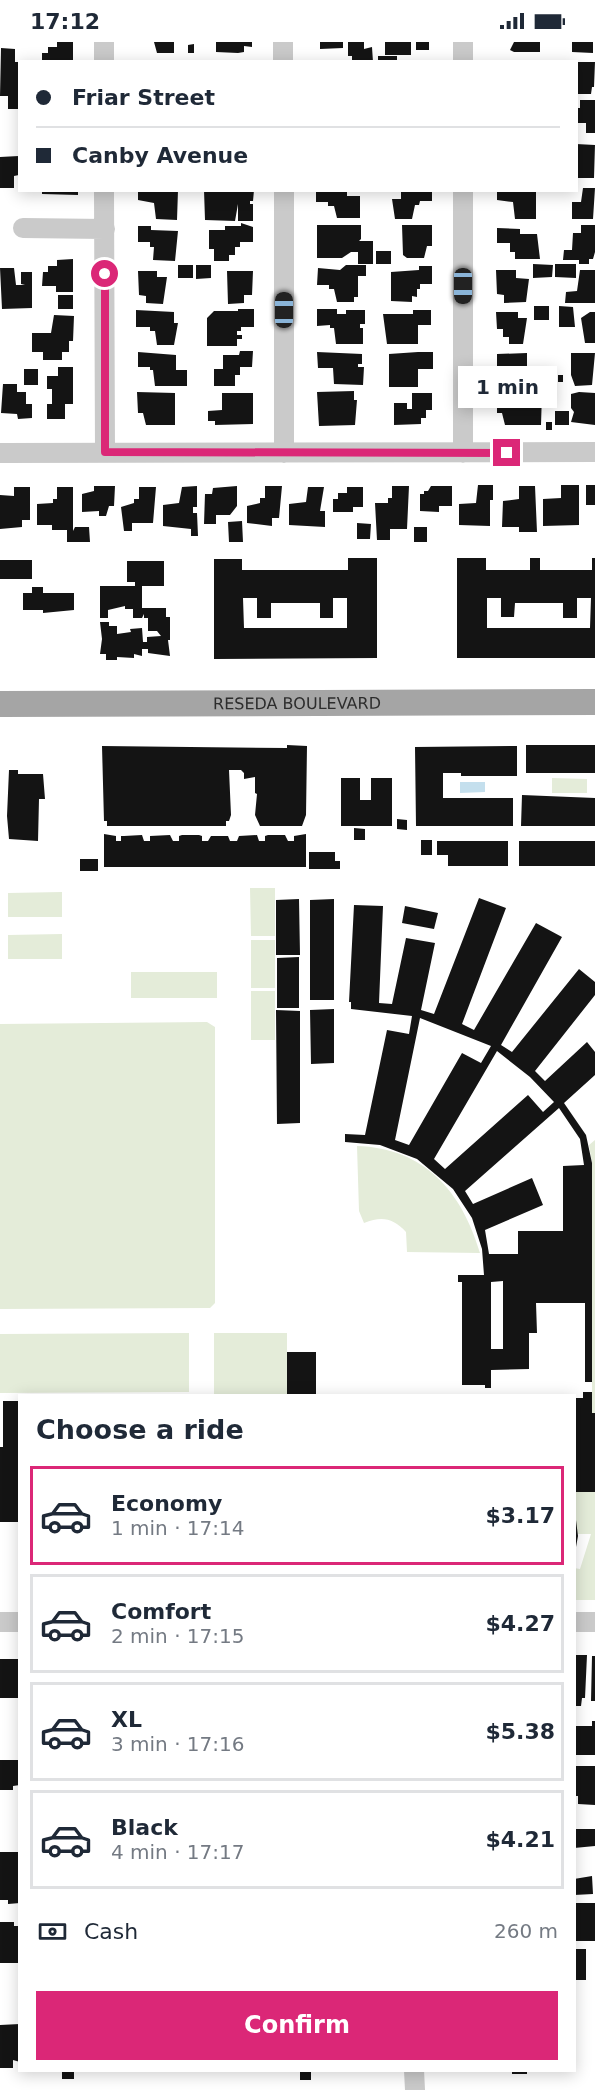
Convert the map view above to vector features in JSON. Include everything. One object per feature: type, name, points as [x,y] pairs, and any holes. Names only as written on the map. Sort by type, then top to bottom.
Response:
[{"type":"main road","name":"RESEDA BOULEVARD","points":[[0,704],[595,702]]},
{"type":"street","points":[[104,42],[104,60]]},
{"type":"street","points":[[283,42],[283,60]]},
{"type":"street","points":[[463,42],[463,60]]},
{"type":"street","points":[[105,192],[105,452]]},
{"type":"street","points":[[284,192],[284,453]]},
{"type":"street","points":[[463,192],[463,453]]},
{"type":"street","points":[[23,228],[105,229]]},
{"type":"street","points":[[0,453],[595,452]]},
{"type":"street","points":[[0,1622],[18,1622]]},
{"type":"street","points":[[576,1622],[595,1622]]},
{"type":"street","points":[[414,2072],[415,2090]]},
{"type":"green space","points":[[552,778],[587,779],[587,793],[552,793]]},
{"type":"green space","points":[[250,888],[275,888],[275,936],[251,936]]},
{"type":"green space","points":[[62,892],[62,917],[8,917],[8,893]]},
{"type":"green space","points":[[62,934],[62,959],[8,959],[8,935]]},
{"type":"green space","points":[[251,940],[275,940],[275,988],[251,988]]},
{"type":"green space","points":[[131,972],[217,972],[217,998],[131,998]]},
{"type":"green space","points":[[251,991],[275,991],[275,1040],[251,1040]]},
{"type":"green space","points":[[207,1022],[215,1027],[215,1303],[210,1308],[0,1309],[0,1024]]},
{"type":"green space","points":[[595,1140],[595,1413],[592,1413],[592,1163],[589,1145]]},
{"type":"green space","points":[[357,1146],[402,1155],[437,1177],[463,1211],[480,1253],[407,1252],[406,1232],[392,1221],[376,1219],[364,1223],[359,1211]]},
{"type":"green space","points":[[189,1333],[189,1392],[0,1393],[0,1334]]},
{"type":"green space","points":[[214,1333],[287,1333],[287,1394],[214,1394]]},
{"type":"green space","points":[[576,1492],[595,1492],[595,1600],[576,1600],[576,1568],[580,1569],[591,1534],[578,1534]]},
{"type":"water","points":[[460,782],[485,782],[485,792],[460,793]]},
{"type":"building","points":[[57,42],[73,42],[73,60],[42,60],[42,53],[48,53],[48,47],[57,47]]},
{"type":"building","points":[[154,42],[174,42],[174,53],[157,53]]},
{"type":"building","points":[[216,42],[252,42],[252,47],[244,46],[244,52],[238,53],[216,52]]},
{"type":"building","points":[[320,42],[343,42],[343,48],[320,49]]},
{"type":"building","points":[[348,42],[364,42],[364,49],[372,47],[373,60],[352,60],[352,56],[348,56]]},
{"type":"building","points":[[385,42],[411,42],[411,55],[385,55]]},
{"type":"building","points":[[416,42],[429,42],[429,50],[416,50]]},
{"type":"building","points":[[514,42],[540,42],[540,52],[514,52],[510,50]]},
{"type":"building","points":[[572,42],[593,42],[593,53],[572,52]]},
{"type":"building","points":[[194,44],[194,53],[188,53],[188,45]]},
{"type":"building","points":[[1,48],[15,49],[15,62],[18,62],[18,109],[8,109],[8,96],[0,96]]},
{"type":"building","points":[[378,56],[397,56],[397,60],[378,60]]},
{"type":"building","points":[[578,62],[595,62],[594,87],[592,87],[591,94],[578,94]]},
{"type":"building","points":[[580,100],[595,100],[595,133],[586,133],[586,123],[578,123],[578,108],[580,108]]},
{"type":"building","points":[[578,144],[595,145],[594,178],[578,178]]},
{"type":"building","points":[[18,156],[18,175],[14,176],[14,188],[0,188],[0,157]]},
{"type":"building","points":[[583,188],[595,188],[593,219],[572,219],[572,202],[581,202]]},
{"type":"building","points":[[42,192],[78,192],[78,195],[42,194]]},
{"type":"building","points":[[138,192],[178,192],[177,220],[156,219],[154,203],[138,200]]},
{"type":"building","points":[[204,192],[254,192],[253,201],[250,201],[250,204],[253,204],[253,221],[238,221],[238,204],[235,221],[205,220]]},
{"type":"building","points":[[316,192],[347,192],[347,196],[360,196],[360,218],[337,218],[334,206],[328,206],[328,202],[316,202]]},
{"type":"building","points":[[401,192],[432,192],[432,201],[420,201],[419,205],[415,205],[412,219],[395,219],[392,199],[401,199]]},
{"type":"building","points":[[497,192],[536,192],[536,219],[515,219],[513,202],[497,200]]},
{"type":"building","points":[[241,223],[253,227],[253,242],[240,242],[240,247],[235,247],[235,255],[229,255],[229,261],[214,261],[214,249],[209,249],[209,230],[225,230],[225,226],[241,226]]},
{"type":"building","points":[[317,225],[361,225],[359,241],[373,241],[373,264],[358,264],[358,252],[351,252],[342,258],[317,258]]},
{"type":"building","points":[[402,225],[432,225],[432,246],[427,246],[424,258],[407,258],[403,255]]},
{"type":"building","points":[[581,225],[595,225],[595,252],[593,259],[589,259],[589,264],[579,264],[579,260],[563,260],[564,250],[572,250],[573,233],[581,233]]},
{"type":"building","points":[[138,226],[151,226],[151,230],[178,231],[175,261],[153,260],[154,247],[150,247],[150,242],[138,242]]},
{"type":"building","points":[[497,228],[520,229],[520,234],[537,234],[540,259],[515,259],[515,252],[510,252],[510,243],[497,243]]},
{"type":"building","points":[[376,251],[391,251],[391,264],[376,264]]},
{"type":"building","points":[[73,259],[73,292],[56,292],[56,286],[42,286],[43,272],[48,272],[48,266],[57,266],[57,260]]},
{"type":"building","points":[[533,264],[553,265],[552,277],[533,278]]},
{"type":"building","points":[[555,264],[576,264],[576,278],[555,277]]},
{"type":"building","points":[[178,265],[193,265],[193,278],[178,278]]},
{"type":"building","points":[[196,265],[211,265],[211,278],[196,279]]},
{"type":"building","points":[[346,265],[366,265],[366,276],[358,276],[358,297],[354,297],[354,302],[337,302],[334,289],[329,289],[329,285],[317,285],[318,268],[340,270]]},
{"type":"building","points":[[419,266],[432,266],[432,284],[420,284],[417,297],[412,296],[412,302],[391,301],[391,272],[419,270]]},
{"type":"building","points":[[0,268],[14,268],[16,285],[25,285],[21,284],[21,272],[32,272],[32,308],[2,309]]},
{"type":"building","points":[[496,270],[516,270],[516,278],[529,279],[526,302],[504,303],[504,295],[497,294]]},
{"type":"building","points":[[580,270],[595,270],[595,303],[565,303],[566,292],[577,291]]},
{"type":"building","points":[[138,271],[157,271],[157,277],[167,277],[163,304],[146,303],[146,296],[139,295]]},
{"type":"building","points":[[227,271],[253,271],[252,295],[244,295],[244,303],[228,304]]},
{"type":"building","points":[[58,295],[73,295],[73,309],[58,309]]},
{"type":"building","points":[[534,306],[549,306],[549,320],[534,320]]},
{"type":"building","points":[[559,306],[573,307],[575,327],[559,327]]},
{"type":"building","points":[[238,309],[254,309],[254,327],[241,327],[241,331],[237,331],[237,335],[242,335],[242,339],[237,339],[237,346],[207,346],[207,318],[214,311],[238,311]]},
{"type":"building","points":[[317,309],[337,309],[337,314],[346,314],[346,310],[365,310],[365,324],[360,324],[360,328],[363,328],[363,344],[336,344],[334,328],[330,328],[330,325],[317,326]]},
{"type":"building","points":[[136,310],[174,312],[174,323],[178,323],[174,345],[157,345],[155,331],[150,331],[150,327],[136,327]]},
{"type":"building","points":[[413,310],[431,310],[431,325],[418,325],[418,344],[387,344],[383,314],[413,314]]},
{"type":"building","points":[[496,312],[518,312],[518,318],[527,318],[523,344],[509,344],[509,337],[503,337],[503,329],[497,329]]},
{"type":"building","points":[[590,312],[595,312],[595,343],[585,343],[581,318]]},
{"type":"building","points":[[54,315],[74,316],[73,341],[69,341],[69,352],[62,352],[62,360],[43,360],[43,352],[32,352],[32,333],[51,333]]},
{"type":"building","points":[[240,351],[253,351],[252,367],[240,367],[240,375],[235,375],[235,386],[214,386],[214,369],[223,369],[223,355],[239,355]]},
{"type":"building","points":[[138,352],[176,355],[176,370],[187,370],[187,386],[155,386],[153,370],[150,370],[150,367],[138,367]]},
{"type":"building","points":[[317,352],[362,354],[362,364],[358,364],[358,367],[364,367],[363,385],[334,384],[333,368],[318,368]]},
{"type":"building","points":[[433,352],[433,369],[418,369],[418,387],[389,387],[389,354]]},
{"type":"building","points":[[527,353],[527,366],[537,366],[537,386],[516,385],[513,372],[508,372],[508,368],[497,368],[497,354]]},
{"type":"building","points":[[571,353],[595,353],[592,385],[575,386],[571,375]]},
{"type":"building","points":[[58,367],[73,367],[73,404],[65,404],[65,419],[47,419],[47,404],[52,404],[52,389],[47,389],[47,376],[58,376]]},
{"type":"building","points":[[24,369],[38,369],[38,385],[24,385]]},
{"type":"building","points":[[558,375],[563,375],[563,382],[558,382]]},
{"type":"building","points":[[539,376],[553,376],[552,387],[539,387]]},
{"type":"building","points":[[3,384],[17,384],[17,392],[26,392],[26,404],[32,404],[32,418],[18,419],[17,414],[1,413]]},
{"type":"building","points":[[354,391],[354,400],[357,400],[355,425],[319,426],[317,392]]},
{"type":"building","points":[[137,392],[175,393],[175,425],[146,425],[143,413],[138,413]]},
{"type":"building","points":[[497,392],[542,393],[541,425],[505,425],[502,413],[497,413]]},
{"type":"building","points":[[222,393],[253,393],[253,424],[215,425],[215,421],[208,421],[208,411],[222,410]]},
{"type":"building","points":[[412,393],[432,393],[432,410],[426,410],[426,418],[421,418],[421,424],[394,425],[394,403],[407,403],[407,409],[412,409]]},
{"type":"building","points":[[595,393],[595,425],[571,422],[574,412],[571,408],[571,394]]},
{"type":"building","points":[[555,411],[569,411],[569,425],[555,425]]},
{"type":"building","points":[[546,422],[552,422],[552,430],[546,430]]},
{"type":"building","points":[[478,485],[493,485],[493,500],[490,500],[490,526],[459,525],[459,504],[476,503]]},
{"type":"building","points":[[561,485],[579,485],[579,525],[543,526],[543,499],[561,498]]},
{"type":"building","points":[[586,485],[595,485],[595,505],[586,505]]},
{"type":"building","points":[[94,486],[115,486],[114,506],[109,506],[106,516],[99,516],[99,511],[82,512],[82,494],[94,491]]},
{"type":"building","points":[[197,486],[197,507],[193,507],[193,513],[197,513],[198,536],[191,536],[191,529],[163,526],[163,505],[179,503],[182,487]]},
{"type":"building","points":[[237,486],[237,506],[230,515],[216,515],[216,524],[204,524],[205,494],[212,494],[213,488]]},
{"type":"building","points":[[265,486],[282,486],[279,518],[272,518],[272,526],[247,523],[247,506],[260,503],[260,498],[265,498]]},
{"type":"building","points":[[392,486],[409,486],[407,529],[390,529],[390,540],[377,540],[375,503],[388,503],[388,498],[392,498]]},
{"type":"building","points":[[431,486],[452,486],[452,506],[439,506],[439,512],[420,511],[420,494],[424,494],[424,491],[428,491]]},
{"type":"building","points":[[519,486],[535,486],[537,532],[519,532],[519,527],[502,527],[503,501],[519,499]]},
{"type":"building","points":[[14,487],[30,487],[30,520],[22,520],[22,527],[0,529],[0,495],[14,496]]},
{"type":"building","points":[[57,487],[73,487],[73,531],[75,527],[89,527],[90,542],[67,542],[67,530],[52,530],[52,525],[37,525],[37,504],[53,503],[53,499],[57,499]]},
{"type":"building","points":[[139,487],[156,487],[153,523],[132,523],[132,531],[124,531],[121,507],[134,503],[134,499],[139,499]]},
{"type":"building","points":[[308,487],[324,487],[320,511],[325,511],[325,527],[289,525],[289,504],[306,502]]},
{"type":"building","points":[[347,487],[363,487],[363,507],[353,507],[353,512],[333,512],[333,499],[338,499],[338,493],[347,493]]},
{"type":"building","points":[[242,521],[243,542],[229,542],[228,522]]},
{"type":"building","points":[[357,523],[371,524],[370,539],[357,539]]},
{"type":"building","points":[[414,527],[427,527],[427,542],[414,542]]},
{"type":"building","points":[[348,558],[377,558],[377,658],[214,659],[214,559],[242,559],[242,570],[348,570]],"holes":[[[243,598],[257,598],[257,618],[271,618],[271,603],[320,603],[320,618],[333,618],[333,598],[347,598],[347,628],[244,628]]]},
{"type":"building","points":[[457,558],[486,558],[486,570],[530,570],[530,558],[540,558],[540,570],[592,570],[592,558],[595,558],[595,658],[457,658]],"holes":[[[487,598],[501,598],[501,617],[514,617],[515,603],[563,603],[563,618],[577,618],[577,598],[591,598],[590,628],[487,628]]]},
{"type":"building","points":[[0,560],[32,560],[32,579],[0,579]]},
{"type":"building","points":[[127,561],[164,561],[164,586],[142,586],[142,608],[166,608],[166,617],[170,617],[170,640],[168,640],[170,656],[148,653],[148,649],[142,649],[142,656],[134,654],[134,658],[117,657],[117,660],[106,660],[106,654],[100,654],[102,639],[100,622],[109,622],[109,626],[117,626],[117,634],[131,632],[130,629],[142,628],[143,642],[147,642],[147,637],[161,636],[157,631],[148,631],[148,618],[144,618],[144,614],[142,618],[133,618],[133,609],[125,609],[125,606],[108,610],[108,618],[100,618],[100,586],[135,586],[135,582],[127,582]]},
{"type":"building","points":[[32,587],[43,587],[43,593],[74,593],[74,610],[43,613],[43,610],[23,610],[23,593],[32,593]]},
{"type":"building","points":[[287,745],[307,746],[306,815],[302,826],[260,826],[255,815],[257,794],[255,793],[255,777],[244,779],[244,773],[241,770],[229,770],[231,815],[229,821],[226,821],[226,826],[107,826],[107,821],[104,821],[102,746],[287,748]]},
{"type":"building","points":[[526,745],[595,745],[595,773],[526,773]]},
{"type":"building","points":[[517,746],[517,776],[461,776],[461,773],[443,773],[443,798],[513,798],[513,826],[416,826],[415,747]]},
{"type":"building","points":[[9,770],[18,770],[18,774],[43,774],[45,799],[39,799],[38,841],[9,839],[7,816]]},
{"type":"building","points":[[341,778],[360,778],[360,800],[371,800],[371,778],[392,778],[392,826],[341,826]]},
{"type":"building","points":[[522,795],[595,798],[595,826],[521,826]]},
{"type":"building","points":[[397,819],[407,820],[407,830],[397,829]]},
{"type":"building","points":[[354,828],[365,829],[365,840],[354,840]]},
{"type":"building","points":[[104,834],[116,836],[116,841],[121,841],[121,836],[142,835],[144,841],[150,841],[150,836],[170,835],[173,841],[179,841],[179,836],[182,835],[199,835],[202,836],[202,841],[208,841],[211,836],[228,836],[230,841],[237,841],[239,836],[257,835],[259,841],[265,841],[265,836],[268,835],[285,835],[288,841],[294,841],[294,836],[306,834],[306,867],[104,867]]},
{"type":"building","points":[[421,840],[432,840],[432,855],[421,855]]},
{"type":"building","points":[[437,841],[508,841],[508,866],[448,866],[448,855],[437,855]]},
{"type":"building","points":[[519,841],[595,841],[595,866],[519,866]]},
{"type":"building","points":[[309,852],[335,852],[335,861],[340,861],[340,869],[309,869]]},
{"type":"building","points":[[80,859],[98,859],[98,871],[80,871]]},
{"type":"building","points":[[479,898],[506,908],[462,1024],[474,1030],[536,923],[562,937],[501,1045],[512,1052],[579,969],[595,982],[595,995],[535,1071],[545,1081],[587,1042],[595,1052],[595,1075],[564,1103],[586,1135],[592,1163],[592,1382],[585,1382],[585,1303],[536,1303],[537,1333],[529,1333],[529,1369],[491,1370],[491,1388],[485,1388],[485,1385],[462,1385],[462,1282],[458,1282],[458,1275],[484,1275],[482,1249],[472,1218],[453,1189],[417,1159],[380,1145],[345,1142],[345,1134],[365,1135],[387,1030],[409,1034],[412,1016],[351,1009],[351,1002],[349,1002],[354,905],[383,906],[379,1003],[392,1004],[406,938],[435,943],[421,1010],[434,1014]],"holes":[[[420,1018],[491,1046],[481,1063],[462,1053],[409,1145],[395,1140]],[[497,1051],[530,1077],[554,1102],[543,1112],[528,1095],[445,1169],[434,1159]],[[559,1108],[580,1139],[584,1165],[563,1166],[563,1231],[518,1231],[518,1254],[489,1254],[485,1230],[543,1205],[532,1178],[473,1204],[465,1191]],[[503,1281],[503,1349],[491,1349],[491,1282]]]},
{"type":"building","points":[[299,899],[300,955],[276,955],[276,900]]},
{"type":"building","points":[[334,899],[334,1000],[310,1000],[310,900]]},
{"type":"building","points":[[405,906],[438,913],[434,929],[402,923]]},
{"type":"building","points":[[299,957],[299,1008],[277,1008],[277,958]]},
{"type":"building","points":[[334,1009],[334,1063],[311,1064],[310,1010]]},
{"type":"building","points":[[276,1010],[300,1011],[300,1123],[277,1124]]},
{"type":"building","points":[[287,1352],[316,1352],[316,1394],[287,1394]]},
{"type":"building","points":[[583,1392],[592,1392],[592,1413],[595,1413],[595,1492],[576,1492],[576,1398],[583,1398]]},
{"type":"building","points":[[3,1401],[18,1401],[18,1522],[0,1522],[0,1447],[3,1447]]},
{"type":"building","points":[[576,1520],[578,1536],[576,1547]]},
{"type":"building","points":[[576,1655],[587,1655],[585,1698],[582,1698],[581,1706],[576,1706]]},
{"type":"building","points":[[592,1656],[595,1656],[595,1701],[591,1701]]},
{"type":"building","points":[[0,1659],[18,1659],[18,1698],[0,1698]]},
{"type":"building","points":[[592,1721],[595,1721],[595,1755],[576,1755],[576,1726],[592,1726]]},
{"type":"building","points":[[0,1760],[18,1760],[18,1785],[13,1786],[13,1790],[0,1790]]},
{"type":"building","points":[[576,1766],[595,1766],[595,1805],[578,1804],[578,1796],[576,1796]]},
{"type":"building","points":[[576,1829],[595,1829],[595,1846],[576,1848]]},
{"type":"building","points":[[0,1852],[18,1852],[18,1903],[8,1904],[8,1900],[0,1900]]},
{"type":"building","points":[[592,1876],[593,1894],[576,1895],[576,1879]]},
{"type":"building","points":[[576,1903],[595,1903],[595,1941],[576,1941]]},
{"type":"building","points":[[0,1922],[14,1922],[14,1926],[18,1926],[18,1963],[0,1963]]},
{"type":"building","points":[[576,1949],[586,1949],[586,1980],[576,1980]]},
{"type":"building","points":[[18,2024],[18,2061],[13,2060],[13,2068],[0,2068],[0,2025]]},
{"type":"building","points":[[62,2072],[74,2072],[74,2079],[62,2079]]},
{"type":"building","points":[[300,2072],[311,2072],[311,2080],[300,2080]]},
{"type":"building","points":[[512,2072],[527,2072],[527,2074],[512,2074]]},
{"type":"route","points":[[105,274],[105,452],[507,453]]}]
